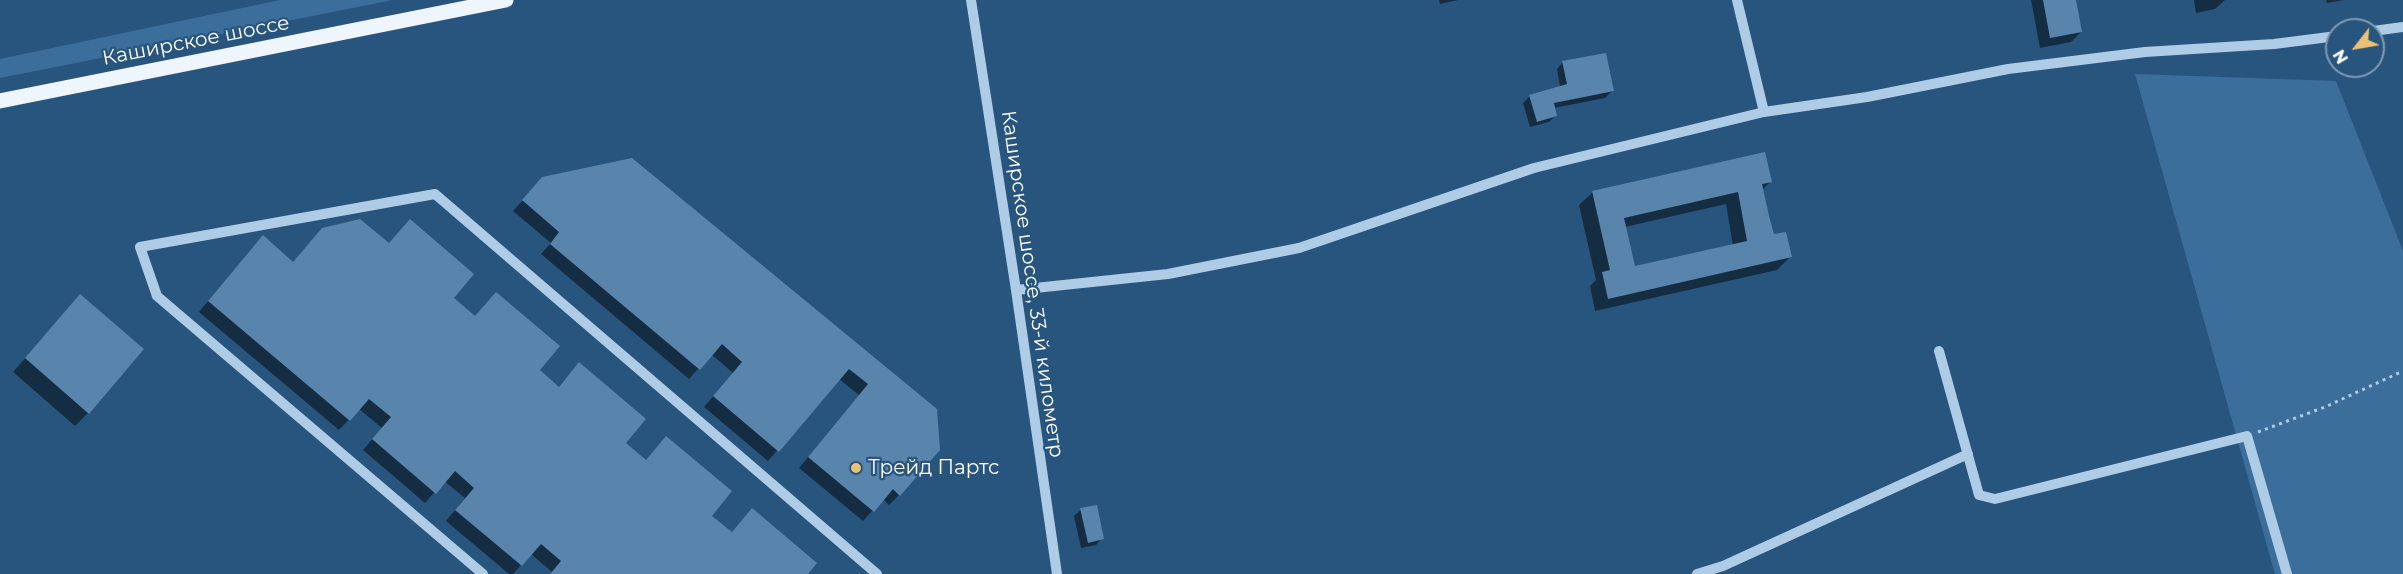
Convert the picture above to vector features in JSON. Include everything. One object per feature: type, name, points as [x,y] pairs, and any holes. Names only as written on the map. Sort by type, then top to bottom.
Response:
[{"type":"main road","name":"Каширское шоссе","points":[[0,102],[506,0]]},
{"type":"lane","name":"Каширское шоссе, 33-й километр","points":[[971,0],[1057,574]]},
{"type":"lane","points":[[1737,0],[1764,112]]},
{"type":"lane","points":[[2385,29],[2403,27]]},
{"type":"lane","points":[[1016,290],[1168,274],[1299,248],[1534,168],[1764,112],[1867,97],[2008,69],[2145,52],[2274,44],[2325,38]]},
{"type":"lane","points":[[483,574],[157,296],[140,247],[435,194],[877,574]]},
{"type":"lane","points":[[1939,351],[1978,495],[1995,499],[2247,436],[2288,574]]},
{"type":"lane","points":[[1697,574],[1723,566],[1968,454]]},
{"type":"path","points":[[2247,436],[2325,407],[2403,371]]},
{"type":"shaded area","points":[[280,0],[393,0],[0,78],[0,59]]},
{"type":"shaded area","points":[[2135,74],[2336,81],[2403,251],[2403,574],[2275,574]]},
{"type":"building","points":[[2043,0],[2076,0],[2082,32],[2050,38]]},
{"type":"building","points":[[1606,53],[1614,91],[1554,103],[1557,116],[1537,122],[1529,95],[1567,84],[1562,61]]},
{"type":"building","points":[[1765,152],[1772,182],[1762,184],[1769,216],[1774,234],[1786,232],[1792,257],[1608,299],[1602,272],[1610,270],[1592,191]],"holes":[[[1738,192],[1747,241],[1635,266],[1624,218]]]},
{"type":"building","points":[[632,158],[937,409],[940,450],[900,496],[893,489],[874,512],[808,457],[868,384],[849,369],[779,452],[713,396],[742,362],[722,344],[700,370],[550,244],[559,232],[522,200],[542,177]]},
{"type":"building","points":[[360,219],[389,243],[410,219],[474,274],[454,298],[475,316],[496,292],[560,346],[540,370],[559,387],[579,362],[646,419],[626,443],[646,460],[666,436],[732,491],[712,516],[732,532],[752,508],[817,563],[808,574],[550,574],[561,561],[541,544],[522,566],[455,510],[474,488],[455,471],[436,494],[372,439],[391,417],[369,399],[350,421],[208,301],[263,235],[293,262],[322,228]]},
{"type":"building","points":[[80,294],[144,349],[89,414],[25,358]]},
{"type":"building","points":[[1097,505],[1104,539],[1088,543],[1080,508]]},
{"type":"place","name":"Трейд Партс","points":[[856,468]]}]
